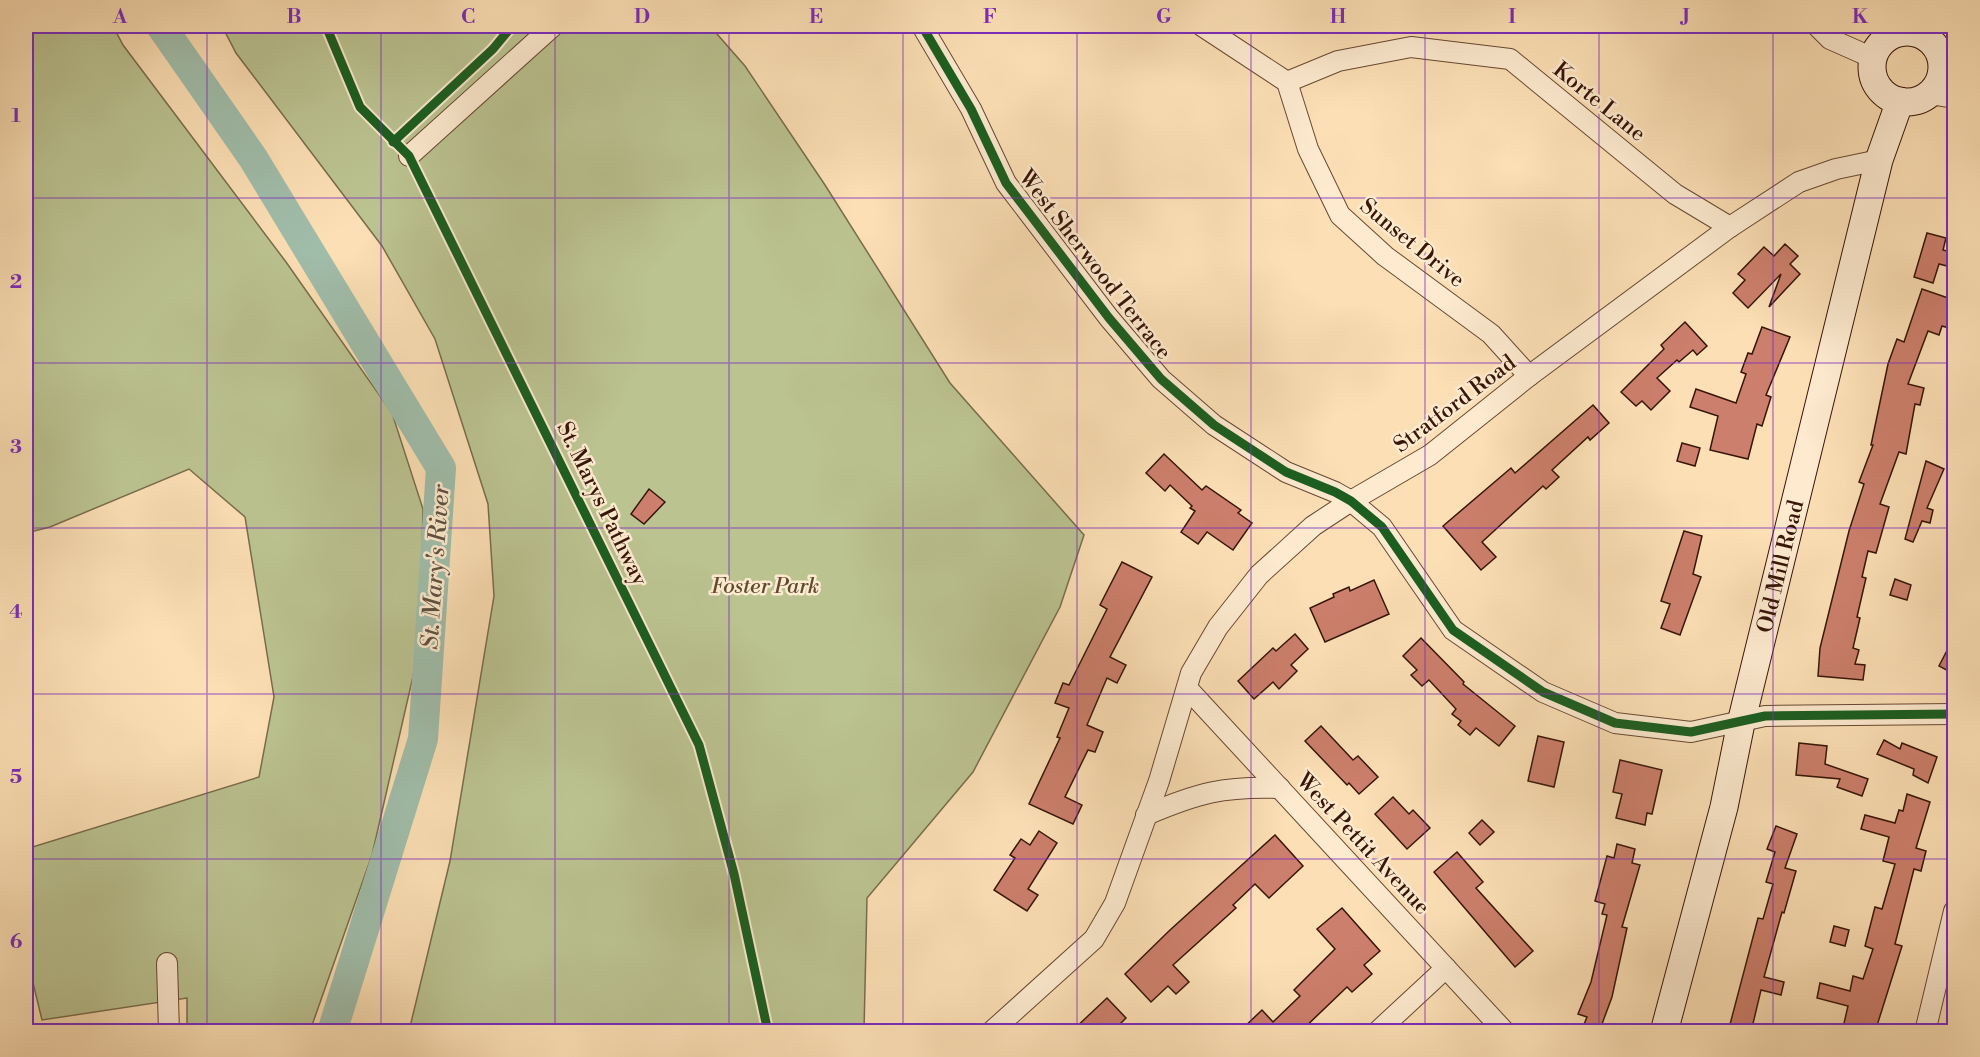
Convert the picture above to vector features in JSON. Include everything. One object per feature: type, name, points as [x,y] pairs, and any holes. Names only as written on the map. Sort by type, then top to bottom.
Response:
[{"type":"main road","points":[[1916,29],[1947,54],[1941,76],[1942,96],[1910,102],[1900,101],[1889,97],[1875,80],[1873,58],[1879,46],[1888,36],[1916,29]]},
{"type":"main road","name":"Old Mill Road","points":[[1664,1032],[1724,807],[1741,723],[1879,160],[1900,101]]},
{"type":"street","points":[[410,156],[554,26]]},
{"type":"street","name":"West Sherwood Terrace","points":[[922,26],[971,109],[1006,183],[1094,300],[1161,379],[1214,424],[1286,472],[1335,492],[1350,501],[1382,528],[1453,630],[1543,692],[1615,723],[1691,732],[1765,716],[1954,714]]},
{"type":"street","points":[[1202,26],[1287,82]]},
{"type":"street","points":[[1817,26],[1830,39],[1873,58]]},
{"type":"street","name":"Korte Lane","points":[[1287,82],[1338,61],[1410,47],[1510,60],[1675,194],[1730,227]]},
{"type":"street","name":"Sunset Drive","points":[[1287,82],[1308,149],[1340,215],[1385,256],[1491,334],[1529,376]]},
{"type":"street","name":"Stratford Road","points":[[992,1032],[1094,939],[1115,903],[1146,815],[1191,673],[1218,627],[1259,575],[1313,526],[1350,501],[1430,455],[1529,376],[1730,227],[1799,182],[1836,169],[1879,160]]},
{"type":"street","name":"West Pettit Avenue","points":[[1187,688],[1505,1032]]},
{"type":"street","points":[[1146,815],[1191,796],[1238,787],[1280,788]]},
{"type":"street","points":[[1924,1032],[1954,911]]},
{"type":"street","points":[[167,963],[169,1032]]},
{"type":"street","points":[[1377,1032],[1446,968]]},
{"type":"green space","points":[[26,26],[113,26],[123,45],[286,262],[392,413],[423,509],[420,646],[372,855],[310,1031],[187,1031],[187,998],[42,1020],[26,954],[26,849],[259,777],[274,697],[245,517],[189,469],[50,527],[26,533]]},
{"type":"green space","name":"Foster Park","points":[[222,26],[710,26],[745,66],[825,185],[950,383],[1084,535],[1060,607],[973,772],[867,898],[864,1031],[409,1031],[450,861],[494,596],[488,504],[435,339],[382,246],[236,53]]},
{"type":"building","points":[[1927,233],[1946,238],[1943,250],[1954,253],[1951,267],[1939,264],[1933,283],[1914,277]]},
{"type":"building","points":[[1785,244],[1798,256],[1790,264],[1800,274],[1769,307],[1781,274],[1748,308],[1733,293],[1745,280],[1738,274],[1764,247],[1774,256]]},
{"type":"building","points":[[1922,289],[1951,299],[1947,311],[1954,313],[1954,321],[1952,329],[1942,326],[1939,335],[1928,331],[1908,384],[1924,388],[1920,405],[1915,404],[1906,454],[1899,452],[1880,504],[1889,507],[1876,553],[1868,551],[1862,577],[1866,578],[1853,648],[1859,650],[1855,664],[1865,665],[1863,680],[1818,676],[1820,648],[1849,531],[1864,484],[1859,482],[1873,445],[1871,445],[1888,364],[1897,339],[1904,342]]},
{"type":"building","points":[[1685,322],[1707,346],[1697,355],[1693,350],[1679,362],[1677,360],[1657,378],[1670,391],[1651,410],[1642,401],[1636,406],[1621,392],[1664,349],[1661,345]]},
{"type":"building","points":[[1762,327],[1790,337],[1766,395],[1771,397],[1762,426],[1757,424],[1748,459],[1710,450],[1718,416],[1690,407],[1696,389],[1736,403],[1746,374],[1741,372],[1748,353],[1752,354]]},
{"type":"building","points":[[1593,405],[1609,423],[1590,440],[1588,437],[1552,470],[1559,477],[1546,489],[1543,486],[1482,542],[1496,557],[1481,570],[1443,526],[1511,468],[1515,473]]},
{"type":"building","points":[[1682,443],[1700,448],[1695,466],[1677,461]]},
{"type":"building","points":[[1164,454],[1202,490],[1206,486],[1241,510],[1238,513],[1252,523],[1233,550],[1207,532],[1198,544],[1181,532],[1195,511],[1170,485],[1165,491],[1146,473]]},
{"type":"building","points":[[1926,461],[1944,469],[1927,508],[1933,510],[1930,523],[1922,521],[1913,542],[1905,539]]},
{"type":"building","points":[[649,489],[665,502],[644,524],[631,514]]},
{"type":"building","points":[[1684,531],[1702,536],[1693,574],[1701,577],[1680,635],[1661,628],[1670,604],[1661,601]]},
{"type":"building","points":[[1122,562],[1152,577],[1110,657],[1126,665],[1117,683],[1107,678],[1087,725],[1103,732],[1095,752],[1088,750],[1065,797],[1082,805],[1073,824],[1029,804],[1060,738],[1057,737],[1069,708],[1055,703],[1063,683],[1069,685],[1107,609],[1100,605]]},
{"type":"building","points":[[1895,579],[1911,585],[1907,600],[1890,595]]},
{"type":"building","points":[[1374,580],[1389,614],[1325,642],[1310,608],[1349,587],[1350,591]]},
{"type":"building","points":[[1295,634],[1308,649],[1291,665],[1297,671],[1279,689],[1273,682],[1254,699],[1238,681],[1273,648],[1276,651]]},
{"type":"building","points":[[1954,637],[1954,674],[1939,666]]},
{"type":"building","points":[[1421,638],[1464,682],[1463,684],[1515,726],[1499,746],[1476,728],[1470,735],[1458,725],[1461,721],[1452,714],[1456,709],[1429,680],[1422,686],[1411,675],[1417,670],[1403,656]]},
{"type":"building","points":[[1321,726],[1353,760],[1358,756],[1378,777],[1359,794],[1349,783],[1347,785],[1305,741]]},
{"type":"building","points":[[1538,736],[1564,742],[1554,787],[1528,781]]},
{"type":"building","points":[[1884,740],[1900,749],[1902,743],[1937,757],[1928,783],[1913,775],[1914,769],[1877,754]]},
{"type":"building","points":[[1799,743],[1827,746],[1825,764],[1868,779],[1862,796],[1837,787],[1840,779],[1796,775]]},
{"type":"building","points":[[1620,760],[1662,770],[1652,814],[1647,813],[1645,825],[1616,818],[1622,794],[1613,792]]},
{"type":"building","points":[[1907,794],[1930,802],[1916,848],[1926,851],[1921,871],[1914,869],[1895,944],[1902,946],[1875,1032],[1842,1032],[1848,1006],[1817,998],[1820,983],[1850,991],[1853,976],[1863,979],[1873,949],[1865,946],[1875,907],[1882,909],[1895,864],[1883,861],[1889,837],[1861,829],[1865,815],[1895,823],[1899,810],[1903,811]]},
{"type":"building","points":[[1393,797],[1409,814],[1413,810],[1430,828],[1407,849],[1375,814]]},
{"type":"building","points":[[1482,820],[1494,832],[1480,845],[1469,833]]},
{"type":"building","points":[[1776,826],[1797,834],[1785,868],[1796,871],[1764,977],[1784,982],[1781,995],[1761,990],[1751,1032],[1728,1032],[1758,918],[1763,919],[1773,884],[1766,882],[1775,852],[1767,849]]},
{"type":"building","points":[[1039,831],[1057,843],[1028,889],[1038,895],[1027,911],[994,890],[1015,858],[1010,855],[1021,839],[1030,845]]},
{"type":"building","points":[[1275,835],[1303,866],[1269,898],[1255,884],[1233,905],[1236,908],[1173,965],[1189,982],[1176,994],[1168,986],[1151,1002],[1125,974]]},
{"type":"building","points":[[1617,844],[1635,849],[1632,863],[1640,865],[1622,927],[1627,928],[1612,997],[1599,1032],[1581,1032],[1587,1017],[1578,1014],[1591,982],[1607,915],[1602,914],[1605,904],[1595,901],[1607,856],[1614,858]]},
{"type":"building","points":[[1457,852],[1483,882],[1476,888],[1533,951],[1515,967],[1434,872]]},
{"type":"building","points":[[1342,908],[1380,951],[1364,965],[1372,974],[1352,992],[1347,987],[1300,1032],[1239,1032],[1262,1010],[1273,1022],[1300,996],[1294,990],[1335,949],[1317,929]]},
{"type":"building","points":[[1834,926],[1849,930],[1845,946],[1830,942]]},
{"type":"building","points":[[1107,998],[1126,1018],[1112,1032],[1071,1032]]},
{"type":"waterway","name":"St. Mary's River","points":[[161,26],[253,158],[441,468],[423,739],[332,1032]]},
{"type":"cycle path","name":"St. Marys Pathway","points":[[326,26],[360,107],[409,156],[699,745],[734,874],[768,1032]]},
{"type":"cycle path","points":[[393,142],[493,49],[512,26]]},
{"type":"cycle path","points":[[922,26],[971,109],[1006,183],[1109,318],[1161,379],[1214,425],[1286,472],[1351,501],[1382,527],[1453,630],[1543,692],[1615,723],[1691,732],[1765,716],[1954,714]]}]
